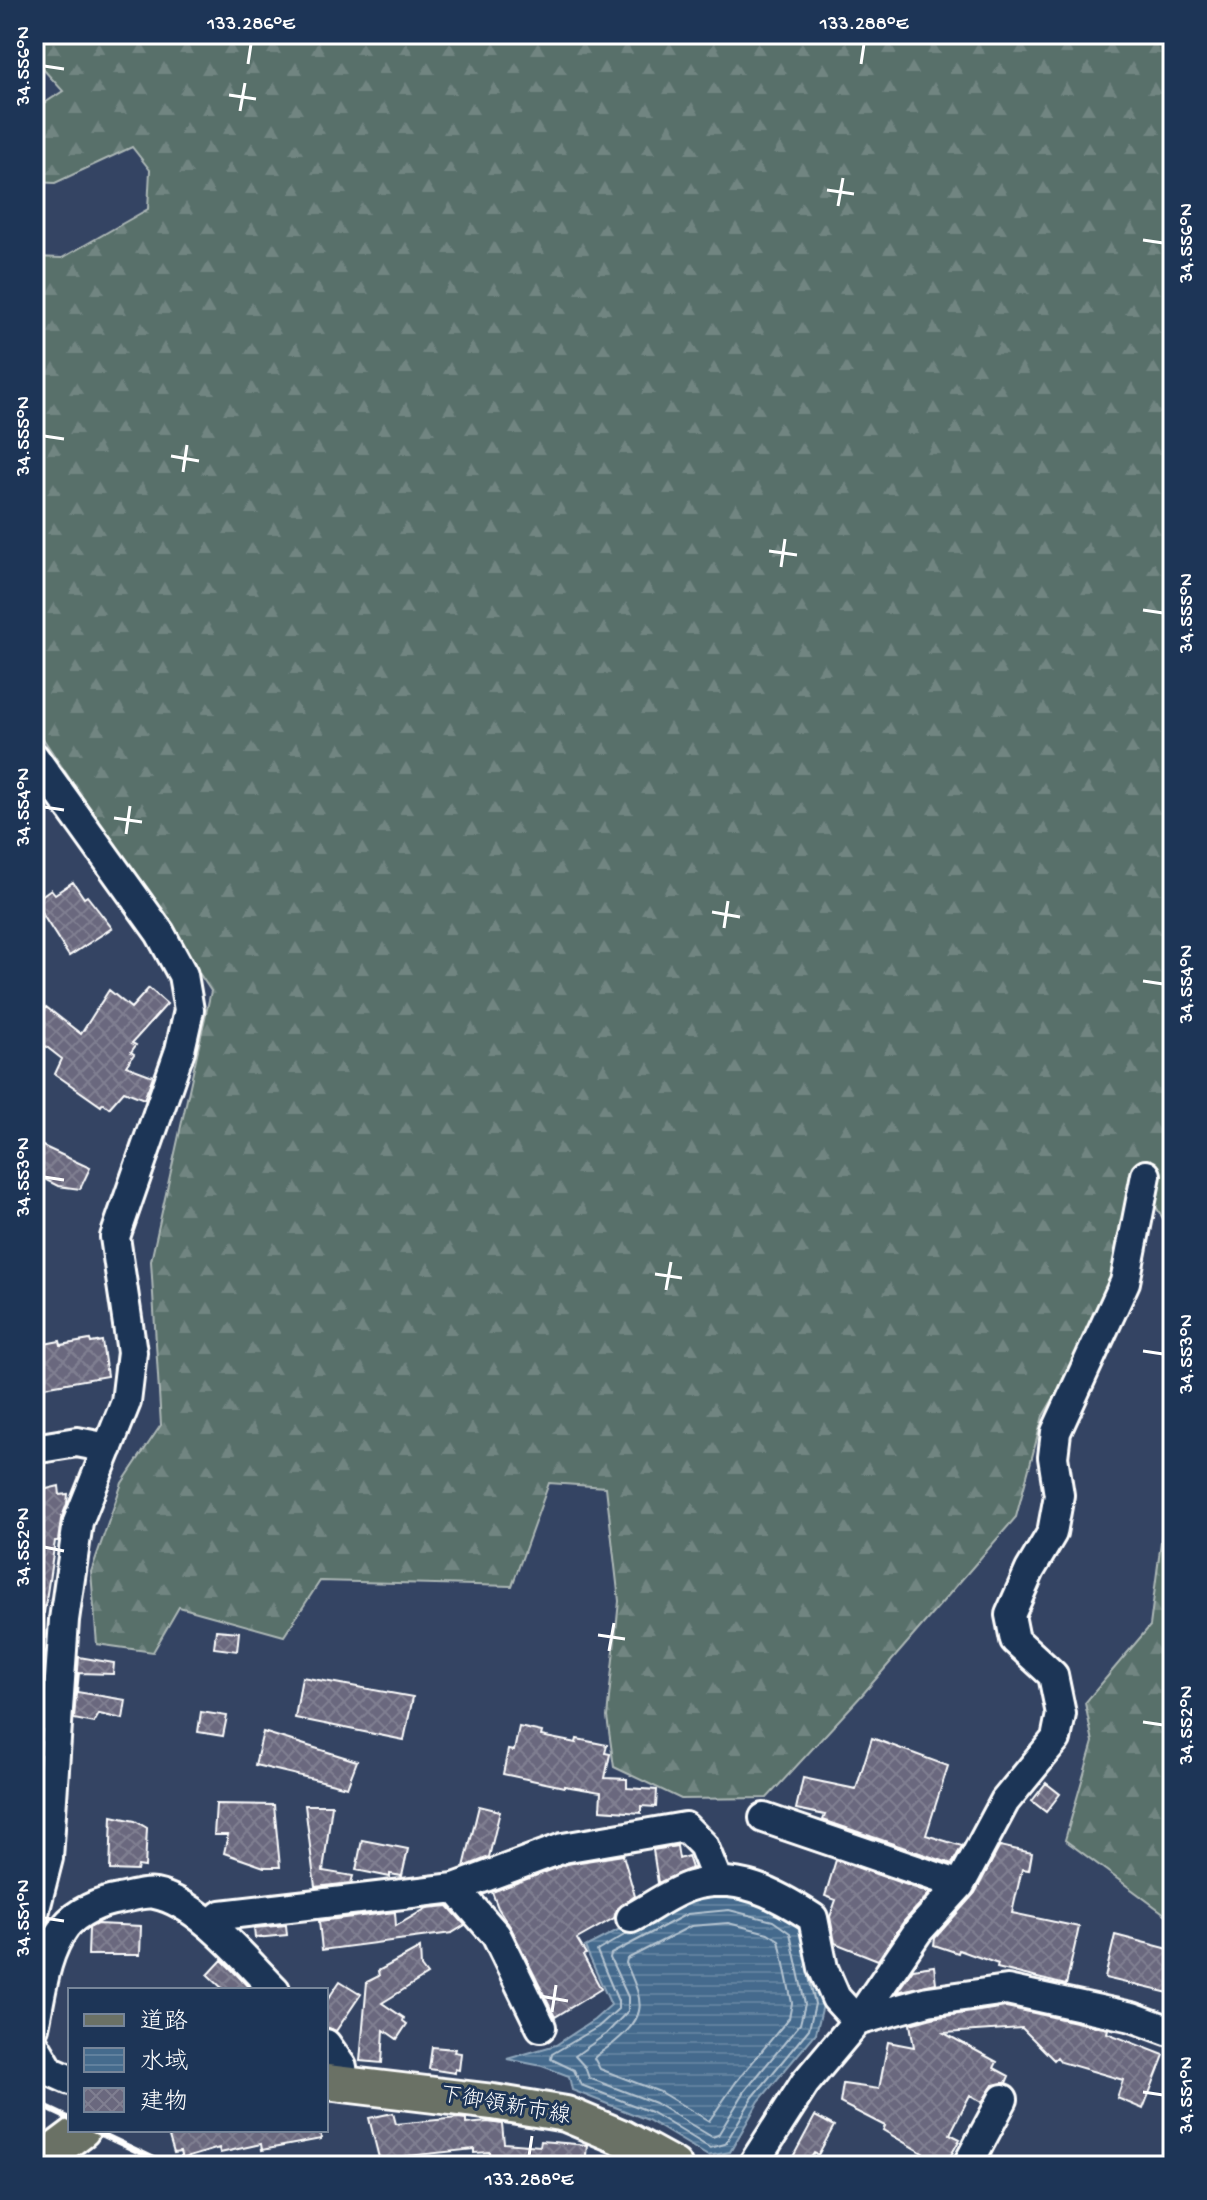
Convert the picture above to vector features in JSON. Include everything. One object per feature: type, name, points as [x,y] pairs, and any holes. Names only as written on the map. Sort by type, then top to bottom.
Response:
[{"type":"main road","name":"下御領新市線","points":[[335,2082],[566,2114],[623,2138],[674,2166]]},
{"type":"main road","points":[[34,2166],[77,2134]]},
{"type":"street","points":[[34,757],[160,933],[183,975],[189,1010],[180,1050],[115,1237],[132,1352],[126,1402],[78,1522],[44,1766],[48,1858],[34,1913]]},
{"type":"street","points":[[752,2166],[805,2083],[857,2021],[918,1931],[960,1885],[1005,1801],[1056,1739],[1061,1714],[1053,1675],[1015,1640],[1010,1615],[1030,1570],[1052,1533],[1059,1495],[1053,1457],[1056,1432],[1125,1282],[1146,1175]]},
{"type":"street","points":[[34,1449],[77,1442],[108,1448]]},
{"type":"street","points":[[764,1818],[960,1885]]},
{"type":"street","points":[[210,1924],[221,1915],[455,1888],[563,1848],[685,1827],[703,1845],[718,1882]]},
{"type":"street","points":[[631,1918],[690,1886],[718,1882],[753,1886],[782,1897],[813,1918],[823,1968],[836,1998],[857,2021]]},
{"type":"street","points":[[455,1888],[496,1935],[541,2027]]},
{"type":"street","points":[[34,2027],[42,1956],[66,1926],[90,1908],[112,1900],[153,1893],[172,1900],[210,1924],[273,1988]]},
{"type":"street","points":[[857,2021],[928,2001],[1007,1990],[1132,2017],[1173,2032]]},
{"type":"street","points":[[34,2044],[50,2071],[68,2079]]},
{"type":"street","points":[[328,2047],[342,2067],[335,2082]]},
{"type":"street","points":[[967,2166],[1003,2099]]},
{"type":"green space","points":[[34,34],[1173,34],[1173,1236],[1147,1191],[1108,1307],[1043,1416],[1016,1517],[862,1695],[767,1798],[681,1799],[614,1767],[607,1717],[619,1601],[606,1487],[549,1483],[512,1586],[320,1581],[284,1636],[179,1607],[153,1652],[97,1644],[91,1572],[122,1483],[161,1425],[151,1261],[211,991],[34,725],[34,257],[62,258],[148,209],[150,170],[132,147],[55,183],[34,182],[34,110],[63,91],[34,59]]},
{"type":"green space","points":[[1173,1449],[1173,1920],[1065,1840],[1093,1742],[1085,1703],[1150,1626]]},
{"type":"water","points":[[730,1892],[806,1923],[823,2005],[816,2033],[759,2101],[730,2152],[708,2156],[648,2120],[572,2090],[569,2076],[542,2066],[507,2059],[556,2045],[611,2005],[585,1947],[682,1897]]},
{"type":"building","points":[[73,882],[112,928],[69,956],[34,901],[51,889],[55,894]]},
{"type":"building","points":[[149,988],[167,1004],[132,1043],[136,1045],[131,1052],[134,1054],[126,1066],[153,1076],[144,1099],[124,1091],[109,1108],[103,1103],[101,1106],[55,1074],[62,1059],[34,1037],[34,1022],[46,1007],[81,1034],[109,990],[131,1008]]},
{"type":"building","points":[[34,1142],[90,1168],[80,1189],[58,1186],[34,1174]]},
{"type":"building","points":[[90,1340],[91,1343],[102,1341],[107,1376],[38,1388],[38,1385],[34,1386],[34,1346]]},
{"type":"building","points":[[59,1486],[60,1495],[68,1494],[67,1504],[58,1541],[55,1541],[44,1613],[34,1612],[34,1492]]},
{"type":"building","points":[[216,1630],[239,1632],[237,1651],[214,1648]]},
{"type":"building","points":[[34,1649],[45,1651],[41,1711],[34,1709]]},
{"type":"building","points":[[79,1657],[114,1663],[113,1674],[79,1673],[77,1692],[126,1700],[123,1719],[99,1714],[94,1723],[74,1719]]},
{"type":"building","points":[[302,1677],[413,1697],[404,1740],[295,1718]]},
{"type":"building","points":[[201,1712],[227,1716],[223,1736],[198,1732]]},
{"type":"building","points":[[519,1727],[542,1732],[541,1736],[607,1745],[605,1753],[610,1754],[605,1778],[627,1779],[627,1788],[657,1790],[656,1807],[641,1806],[641,1813],[600,1810],[601,1792],[503,1774],[508,1750],[514,1751]]},
{"type":"building","points":[[263,1732],[357,1761],[347,1787],[255,1765]]},
{"type":"building","points":[[872,1738],[948,1766],[926,1835],[962,1846],[952,1864],[823,1820],[825,1815],[796,1809],[803,1778],[856,1789]]},
{"type":"building","points":[[1046,1783],[1060,1794],[1046,1812],[1032,1801]]},
{"type":"building","points":[[216,1804],[274,1805],[280,1867],[264,1867],[224,1853],[228,1835],[214,1835]]},
{"type":"building","points":[[305,1805],[332,1805],[323,1871],[353,1876],[351,1883],[315,1887]]},
{"type":"building","points":[[479,1806],[500,1811],[489,1857],[464,1867]]},
{"type":"building","points":[[112,1816],[135,1821],[147,1828],[145,1867],[138,1866],[137,1871],[110,1870]]},
{"type":"building","points":[[362,1840],[408,1849],[402,1876],[390,1874],[390,1877],[356,1870]]},
{"type":"building","points":[[677,1846],[679,1859],[688,1856],[692,1868],[658,1883],[653,1850]]},
{"type":"building","points":[[1000,1846],[1032,1853],[1029,1870],[1022,1869],[1012,1913],[1079,1927],[1066,1985],[997,1968],[998,1964],[934,1945],[935,1938],[975,1893]]},
{"type":"building","points":[[623,1855],[635,1896],[617,1909],[614,1918],[577,1939],[601,1989],[555,2017],[492,1892],[567,1864]]},
{"type":"building","points":[[836,1860],[930,1893],[904,1921],[878,1960],[835,1943],[830,1917],[836,1900],[825,1896]]},
{"type":"building","points":[[448,1906],[465,1925],[452,1933],[322,1950],[319,1921],[395,1912],[396,1926],[427,1908]]},
{"type":"building","points":[[97,1924],[141,1926],[140,1955],[88,1955],[89,1928]]},
{"type":"building","points":[[286,1925],[287,1935],[255,1938],[254,1928]]},
{"type":"building","points":[[1115,1935],[1173,1950],[1173,1994],[1105,1978]]},
{"type":"building","points":[[420,1948],[421,1967],[427,1975],[382,2003],[404,2018],[407,2024],[397,2039],[384,2030],[382,2063],[360,2061],[367,1982],[379,1976],[378,1971]]},
{"type":"building","points":[[222,1960],[249,1988],[222,1988],[208,1975]]},
{"type":"building","points":[[934,1966],[936,1983],[897,1992],[913,1969]]},
{"type":"building","points":[[340,1981],[361,1994],[336,2031],[328,2028],[328,1999]]},
{"type":"building","points":[[1006,2007],[1108,2029],[1107,2033],[1164,2055],[1143,2109],[1117,2098],[1123,2080],[1061,2062],[1057,2057],[1054,2060],[1022,2028],[944,2033],[997,2062],[994,2068],[1009,2076],[1006,2083],[993,2085],[982,2102],[970,2095],[950,2134],[960,2139],[945,2166],[883,2130],[885,2126],[840,2103],[843,2084],[879,2089],[888,2042],[914,2047],[910,2024]]},
{"type":"building","points":[[432,2047],[455,2049],[454,2052],[461,2053],[459,2070],[455,2069],[455,2073],[429,2069]]},
{"type":"building","points":[[393,2113],[396,2124],[458,2118],[466,2119],[466,2124],[502,2124],[504,2143],[540,2146],[541,2141],[587,2145],[585,2166],[489,2166],[490,2152],[474,2153],[474,2149],[407,2156],[409,2162],[381,2166],[369,2118]]},
{"type":"building","points":[[815,2116],[834,2126],[818,2155],[814,2153],[806,2166],[788,2166]]},
{"type":"building","points":[[168,2132],[320,2132],[321,2139],[262,2150],[261,2144],[220,2153],[219,2148],[182,2159],[180,2152],[174,2153]]},
{"type":"railway","points":[[34,2102],[68,2118]]},
{"type":"railway","points":[[97,2132],[169,2166]]}]
